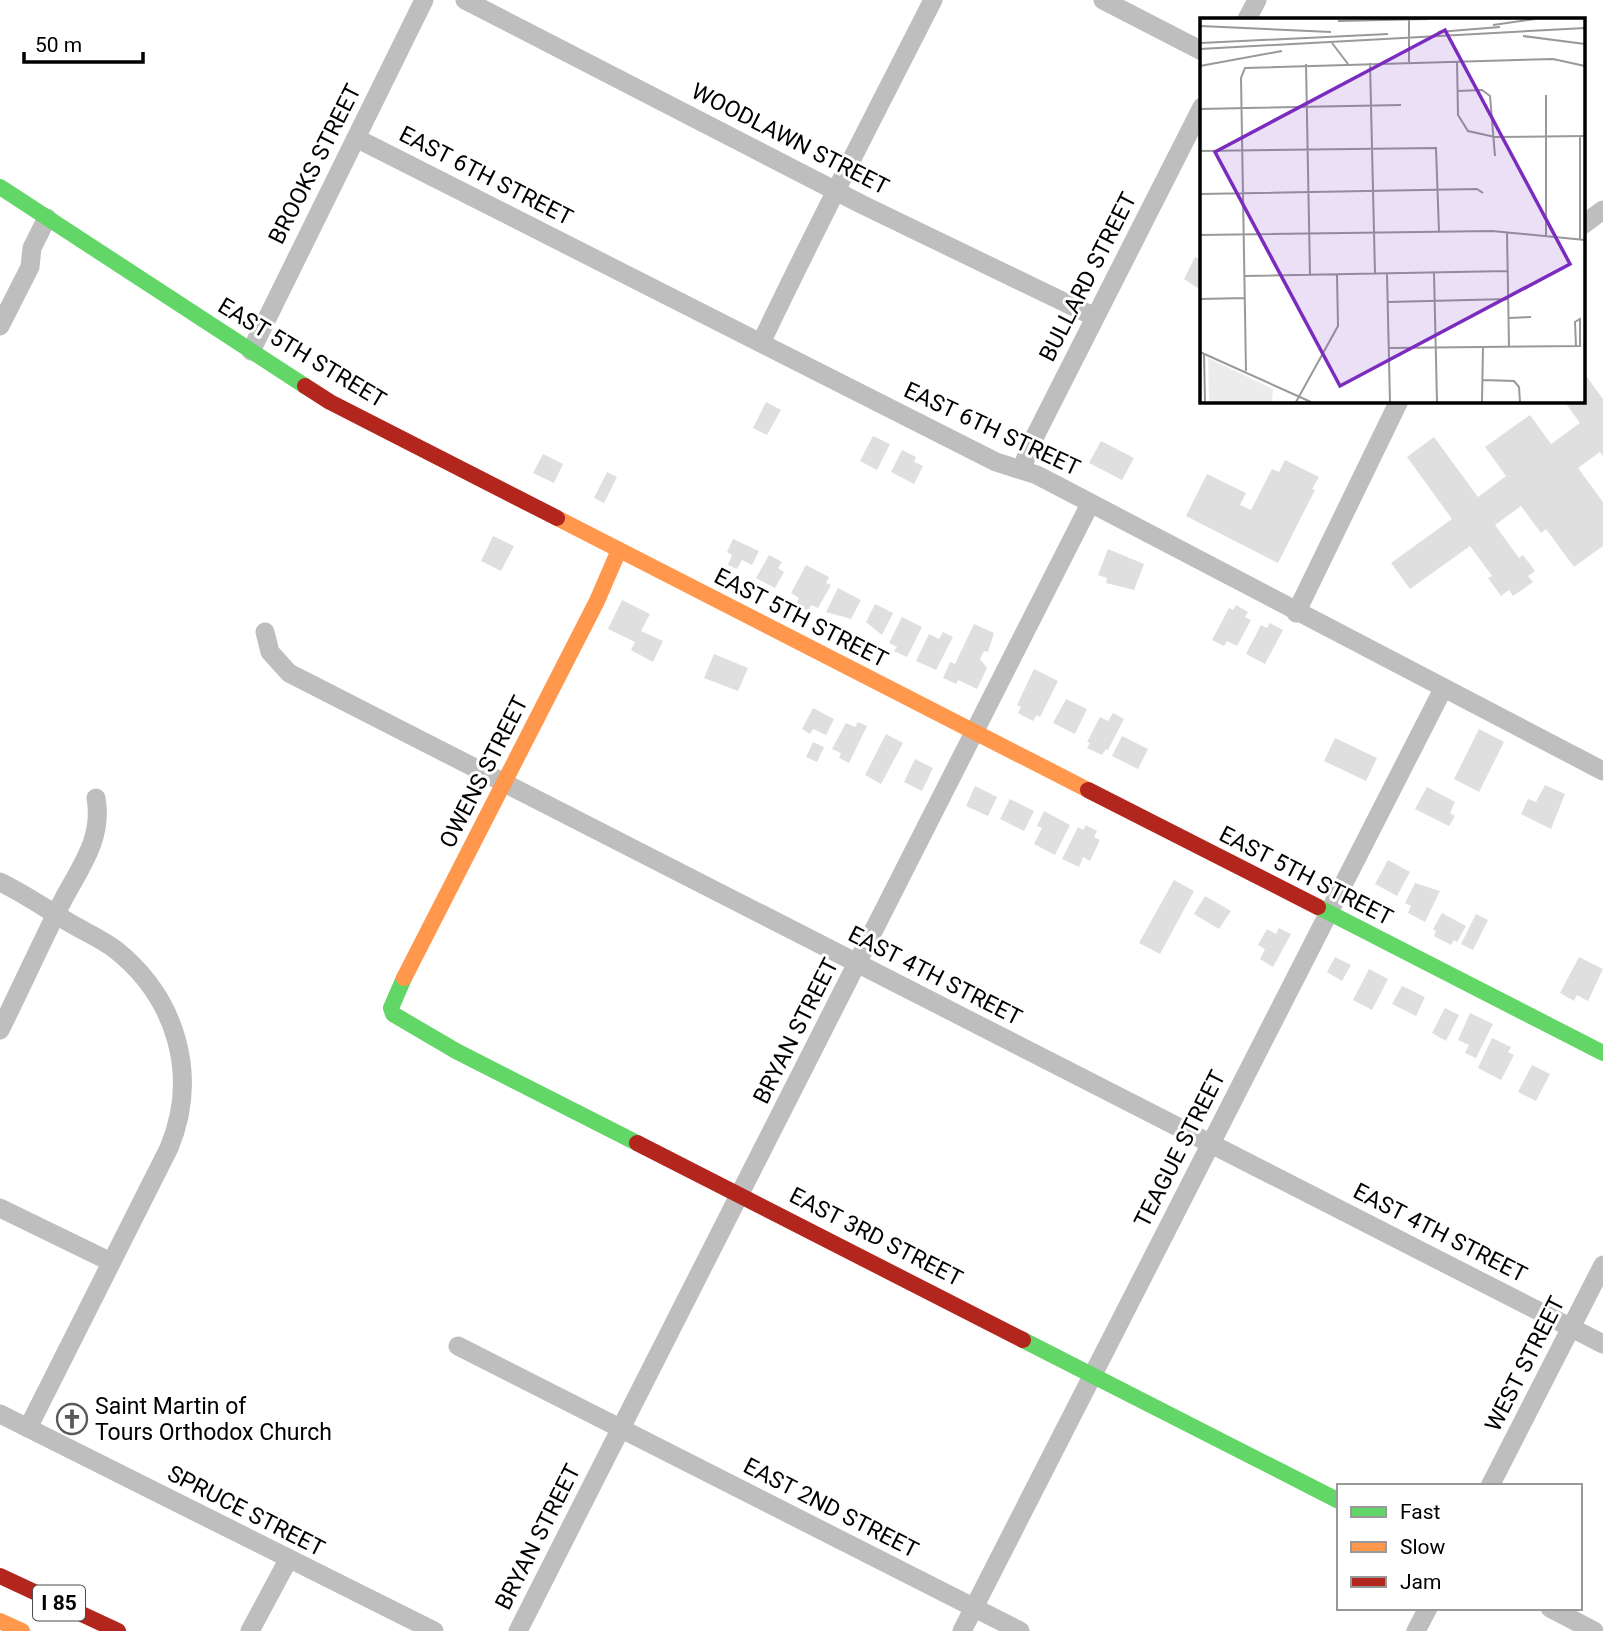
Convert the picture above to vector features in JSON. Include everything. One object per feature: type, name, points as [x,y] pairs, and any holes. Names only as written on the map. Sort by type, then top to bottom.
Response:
[{"type":"main road","name":"EAST 5TH STREET","points":[[0,187],[330,402],[1603,1053]]},
{"type":"main road","name":"OWENS STREET","points":[[393,1014],[391,1008],[396,996],[597,601],[619,550]]},
{"type":"main road","name":"EAST 3RD STREET","points":[[393,1014],[456,1051],[1337,1500]]},
{"type":"main road","name":"I 85","points":[[0,1576],[118,1631]]},
{"type":"main road","name":"I 85","points":[[0,1621],[22,1631]]},
{"type":"street","name":"BROOKS STREET","points":[[251,351],[424,0]]},
{"type":"street","name":"WOODLAWN STREET","points":[[465,0],[836,190],[1096,317]]},
{"type":"street","points":[[761,343],[933,0]]},
{"type":"street","points":[[1103,0],[1200,50]]},
{"type":"street","points":[[1248,18],[1257,0]]},
{"type":"street","name":"BULLARD STREET","points":[[1022,470],[1029,448],[1200,111]]},
{"type":"street","name":"EAST 6TH STREET","points":[[356,138],[996,462],[1022,470],[1090,504],[1603,771]]},
{"type":"street","points":[[1586,223],[1603,210]]},
{"type":"street","points":[[0,326],[30,267],[32,248],[47,218]]},
{"type":"street","points":[[1296,613],[1399,402]]},
{"type":"street","name":"BRYAN STREET","points":[[518,1631],[1090,504]]},
{"type":"street","name":"EAST 4TH STREET","points":[[265,632],[270,652],[289,673],[1603,1344]]},
{"type":"street","name":"TEAGUE STREET","points":[[962,1631],[1443,689]]},
{"type":"street","points":[[0,1030],[93,844],[99,812],[96,798]]},
{"type":"street","points":[[0,881],[113,948],[141,973],[167,1012],[181,1053],[182,1097],[176,1131],[28,1428]]},
{"type":"street","points":[[0,1208],[111,1262]]},
{"type":"street","name":"WEST STREET","points":[[1491,1484],[1603,1265]]},
{"type":"street","points":[[458,1346],[621,1429]]},
{"type":"street","name":"SPRUCE STREET","points":[[0,1414],[434,1631]]},
{"type":"street","name":"EAST 2ND STREET","points":[[621,1429],[1020,1631]]},
{"type":"street","points":[[250,1631],[288,1560]]},
{"type":"street","points":[[1416,1631],[1427,1610]]},
{"type":"street","points":[[1554,1610],[1594,1631]]},
{"type":"building","points":[[1195,257],[1200,259],[1200,290],[1184,279]]},
{"type":"building","points":[[1586,376],[1603,399],[1603,456],[1600,452],[1578,468],[1603,502],[1603,546],[1574,567],[1546,529],[1541,533],[1521,506],[1495,525],[1519,558],[1523,555],[1535,571],[1528,576],[1533,582],[1513,596],[1509,590],[1501,596],[1488,578],[1492,576],[1470,546],[1410,589],[1391,563],[1452,519],[1407,457],[1434,437],[1478,497],[1506,476],[1485,447],[1530,415],[1551,444],[1580,423],[1565,402],[1586,402]]},
{"type":"building","points":[[766,402],[781,410],[767,435],[753,428]]},
{"type":"building","points":[[873,436],[890,444],[877,470],[860,461]]},
{"type":"building","points":[[1101,441],[1134,458],[1122,480],[1089,463]]},
{"type":"building","points":[[902,450],[916,457],[914,462],[923,466],[914,484],[891,472]]},
{"type":"building","points":[[543,454],[563,464],[554,483],[533,473]]},
{"type":"building","points":[[1285,460],[1319,477],[1278,563],[1186,516],[1207,474],[1246,493],[1240,505],[1251,510],[1272,469],[1279,472]]},
{"type":"building","points":[[607,472],[617,477],[604,503],[594,498]]},
{"type":"building","points":[[493,536],[514,546],[501,571],[481,561]]},
{"type":"building","points":[[733,539],[759,551],[752,565],[742,560],[737,569],[728,565],[732,555],[727,552]]},
{"type":"building","points":[[1108,549],[1144,564],[1134,590],[1106,583],[1107,578],[1098,575]]},
{"type":"building","points":[[769,555],[782,562],[778,568],[784,572],[775,588],[756,578]]},
{"type":"building","points":[[806,565],[829,577],[826,583],[831,585],[818,608],[811,605],[808,611],[796,604],[799,598],[791,593]]},
{"type":"building","points":[[838,588],[861,600],[851,619],[826,612]]},
{"type":"building","points":[[622,600],[650,614],[641,631],[663,641],[653,662],[631,650],[635,642],[608,629]]},
{"type":"building","points":[[875,604],[893,613],[882,635],[866,622]]},
{"type":"building","points":[[1236,605],[1248,612],[1245,617],[1251,620],[1237,646],[1227,641],[1224,646],[1212,640],[1229,608],[1233,610]]},
{"type":"building","points":[[902,617],[922,627],[907,657],[894,651],[897,647],[889,643]]},
{"type":"building","points":[[1270,623],[1283,630],[1265,664],[1246,654],[1261,625],[1267,628]]},
{"type":"building","points":[[974,624],[994,633],[988,652],[984,651],[980,659],[987,668],[977,689],[958,680],[956,684],[943,678],[950,662],[955,664]]},
{"type":"building","points":[[943,632],[953,637],[936,670],[916,661],[929,634],[939,639]]},
{"type":"building","points":[[714,654],[748,668],[738,691],[704,678]]},
{"type":"building","points":[[1034,669],[1058,681],[1040,717],[1037,715],[1033,721],[1018,713],[1021,707],[1017,705]]},
{"type":"building","points":[[1066,699],[1087,709],[1075,734],[1053,723]]},
{"type":"building","points":[[813,708],[834,719],[826,735],[813,729],[810,734],[802,729]]},
{"type":"building","points":[[1113,713],[1124,719],[1108,750],[1102,755],[1087,748],[1090,743],[1087,742],[1100,717],[1108,721]]},
{"type":"building","points":[[858,722],[867,726],[849,763],[839,758],[841,753],[832,749],[846,723],[855,727]]},
{"type":"building","points":[[1479,729],[1504,742],[1479,792],[1454,779]]},
{"type":"building","points":[[886,734],[903,743],[881,784],[865,775]]},
{"type":"building","points":[[1122,736],[1148,749],[1138,769],[1112,756]]},
{"type":"building","points":[[1335,738],[1377,758],[1366,781],[1324,761]]},
{"type":"building","points":[[813,742],[824,747],[817,762],[806,757]]},
{"type":"building","points":[[915,759],[933,768],[922,791],[904,782]]},
{"type":"building","points":[[1545,785],[1565,794],[1551,829],[1521,814],[1528,799],[1536,802]]},
{"type":"building","points":[[975,786],[997,797],[988,816],[966,806]]},
{"type":"building","points":[[1427,787],[1455,802],[1450,813],[1455,816],[1449,826],[1415,809]]},
{"type":"building","points":[[1010,799],[1034,811],[1024,831],[1000,819]]},
{"type":"building","points":[[1044,811],[1070,825],[1055,855],[1034,844],[1042,828],[1037,826]]},
{"type":"building","points":[[1086,825],[1097,831],[1094,837],[1100,840],[1090,861],[1083,857],[1079,867],[1062,859],[1078,827],[1083,830]]},
{"type":"building","points":[[1388,860],[1410,872],[1397,896],[1375,884]]},
{"type":"building","points":[[1174,880],[1194,891],[1160,954],[1139,943]]},
{"type":"building","points":[[1415,883],[1440,891],[1425,922],[1408,913],[1411,906],[1405,903]]},
{"type":"building","points":[[1205,896],[1231,911],[1219,929],[1194,914]]},
{"type":"building","points":[[1442,913],[1466,926],[1457,942],[1454,940],[1451,945],[1434,936],[1436,931],[1433,929]]},
{"type":"building","points":[[1476,914],[1488,920],[1473,950],[1461,944]]},
{"type":"building","points":[[1279,928],[1291,934],[1273,967],[1260,959],[1265,949],[1258,945],[1267,929],[1276,934]]},
{"type":"building","points":[[1335,957],[1351,965],[1342,981],[1327,972]]},
{"type":"building","points":[[1579,957],[1603,969],[1588,1001],[1577,995],[1574,1001],[1560,993]]},
{"type":"building","points":[[1369,969],[1388,979],[1372,1010],[1353,1000]]},
{"type":"building","points":[[1402,986],[1425,997],[1416,1016],[1392,1004]]},
{"type":"building","points":[[1445,1008],[1459,1015],[1446,1041],[1432,1033]]},
{"type":"building","points":[[1470,1013],[1493,1024],[1476,1058],[1465,1053],[1469,1045],[1458,1040]]},
{"type":"building","points":[[1492,1038],[1511,1047],[1508,1052],[1514,1055],[1501,1080],[1478,1068]]},
{"type":"building","points":[[1532,1065],[1550,1074],[1536,1101],[1518,1092]]},
{"type":"traffic: fast","points":[[0,187],[305,386]]},
{"type":"traffic: fast","points":[[1318,907],[1603,1053]]},
{"type":"traffic: fast","points":[[404,978],[391,1008],[393,1014],[456,1051],[637,1143]]},
{"type":"traffic: fast","points":[[1023,1340],[1337,1500]]},
{"type":"traffic: slow","points":[[557,518],[1088,790]]},
{"type":"traffic: slow","points":[[404,978],[597,601],[619,550]]},
{"type":"traffic: slow","points":[[0,1621],[22,1631]]},
{"type":"traffic: jam","points":[[305,386],[330,402],[557,518]]},
{"type":"traffic: jam","points":[[1088,790],[1318,907]]},
{"type":"traffic: jam","points":[[637,1143],[1023,1340]]},
{"type":"traffic: jam","points":[[0,1576],[118,1631]]},
{"type":"place","name":"Saint Martin of Tours Orthodox Church","points":[[72,1419]]}]
